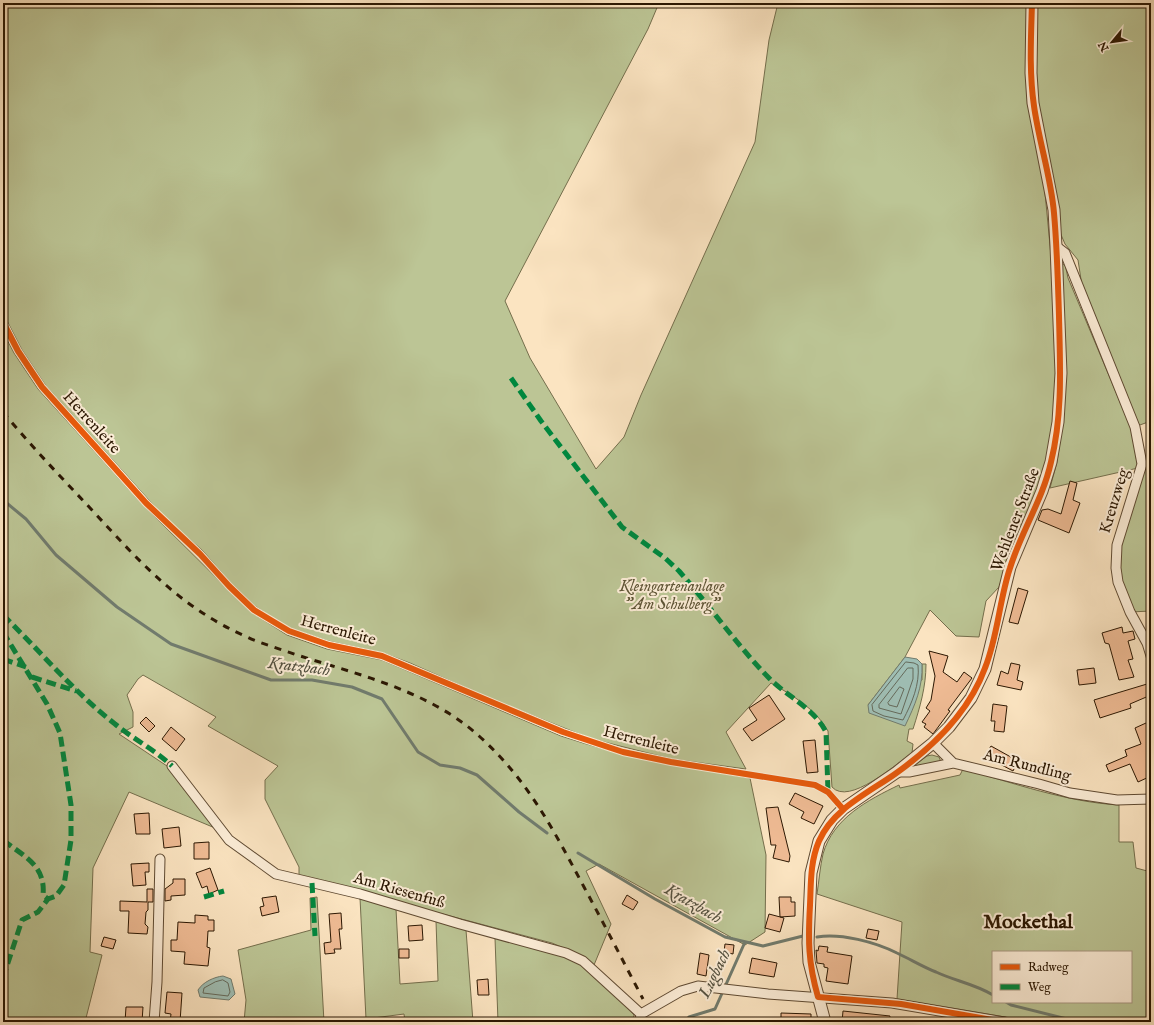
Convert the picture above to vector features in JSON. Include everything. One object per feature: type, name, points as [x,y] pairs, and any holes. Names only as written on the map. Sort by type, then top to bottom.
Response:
[{"type":"street","name":"Wehlener Straße","points":[[825,1022],[809,962],[808,943],[811,873],[819,841],[832,820],[844,809],[897,772],[933,743],[961,712],[971,698],[985,669],[1010,567],[1042,491],[1051,462],[1058,422],[1061,373],[1056,246],[1054,210],[1033,95],[1031,73],[1032,3]]},
{"type":"street","name":"Kreuzweg","points":[[1056,246],[1066,253],[1135,427],[1147,463],[1117,545],[1116,568],[1118,582],[1130,612],[1149,644],[1151,656]]},
{"type":"street","points":[[933,743],[953,763]]},
{"type":"street","name":"Am Rundling","points":[[897,772],[909,772],[953,763],[1070,793],[1117,800],[1151,799]]},
{"type":"street","name":"Am Riesenfuß","points":[[172,766],[229,840],[276,874],[360,894],[460,924],[566,953],[583,961],[641,1018]]},
{"type":"street","points":[[154,1022],[157,982],[160,859]]},
{"type":"street","points":[[641,1018],[681,991],[698,986],[768,994],[818,996],[901,1004],[1004,1022]]},
{"type":"lane","name":"Herrenleite","points":[[3,322],[18,352],[42,387],[146,503],[200,554],[229,586],[254,610],[289,632],[330,644],[382,656],[563,732],[623,752],[671,762],[816,785],[828,792],[844,809]]},
{"type":"green space","name":"Kleingartenanlage \"Am Schulberg\"","points":[[3,3],[659,3],[648,29],[505,301],[530,358],[596,469],[624,437],[641,395],[755,142],[769,40],[778,3],[1027,3],[1051,256],[1057,369],[1053,421],[1046,462],[1038,492],[1007,563],[999,587],[986,601],[979,637],[956,636],[930,610],[905,657],[868,705],[922,680],[922,664],[926,664],[924,689],[913,729],[909,729],[907,741],[913,744],[912,753],[884,774],[861,787],[849,791],[840,791],[832,787],[828,731],[823,723],[803,703],[771,683],[726,732],[746,769],[672,759],[592,739],[491,699],[410,663],[383,653],[328,641],[289,628],[255,606],[230,582],[202,550],[166,519],[46,386],[22,350],[3,313]]},
{"type":"green space","points":[[1037,3],[1151,3],[1151,421],[1137,426],[1082,286],[1078,260],[1065,244],[1059,230],[1041,124],[1035,72]]},
{"type":"green space","points":[[1065,264],[1068,278],[1131,428],[1138,468],[1050,488],[1057,462],[1063,421],[1060,265]]},
{"type":"green space","points":[[3,332],[14,353],[38,389],[143,505],[251,612],[287,635],[327,649],[382,660],[561,736],[631,756],[750,778],[766,855],[765,932],[745,945],[599,864],[586,871],[611,924],[594,965],[585,957],[552,943],[299,876],[299,867],[265,799],[265,780],[278,766],[208,726],[216,717],[143,675],[138,679],[127,695],[133,712],[133,727],[119,734],[170,768],[215,828],[129,792],[93,868],[90,952],[102,955],[85,1022],[3,1022]]},
{"type":"green space","points":[[1151,463],[1151,611],[1130,612],[1116,568],[1142,464]]},
{"type":"green space","points":[[932,755],[939,757],[941,762],[912,767],[927,756]]},
{"type":"green space","points":[[963,769],[1060,796],[1119,805],[1119,842],[1133,842],[1136,868],[1151,872],[1151,1022],[1035,1022],[897,999],[902,922],[817,894],[823,854],[828,841],[835,830],[843,820],[864,804],[899,785],[900,788],[960,775]]},
{"type":"green space","points":[[317,897],[324,1022],[244,1022],[246,1000],[238,950],[311,930],[310,898]]},
{"type":"green space","points":[[360,898],[396,909],[400,984],[438,981],[436,921],[466,930],[473,1022],[405,1022],[404,1014],[366,1019]]},
{"type":"green space","points":[[495,938],[551,951],[579,962],[629,1008],[634,1015],[633,1022],[498,1022]]},
{"type":"water","points":[[905,657],[917,659],[922,664],[922,672],[918,696],[905,726],[869,713],[868,705]]},
{"type":"water","points":[[223,976],[231,979],[235,994],[229,1000],[200,997],[198,990],[206,982],[216,977]]},
{"type":"building","points":[[1070,481],[1077,483],[1073,500],[1080,503],[1069,533],[1038,520],[1042,510],[1048,509],[1061,514]]},
{"type":"building","points":[[1018,588],[1028,591],[1018,624],[1009,622]]},
{"type":"building","points":[[1122,627],[1123,633],[1133,631],[1135,639],[1128,641],[1133,659],[1128,660],[1134,677],[1119,680],[1109,644],[1105,643],[1102,633]]},
{"type":"building","points":[[929,651],[948,656],[943,672],[957,682],[964,672],[972,678],[948,710],[950,711],[933,734],[924,727],[926,724],[922,722],[930,711],[926,708],[931,700],[935,676]]},
{"type":"building","points":[[1011,663],[1020,665],[1017,680],[1023,682],[1021,690],[997,685],[1001,671],[1008,674]]},
{"type":"building","points":[[1094,668],[1096,683],[1079,685],[1077,670]]},
{"type":"building","points":[[1147,684],[1151,690],[1151,695],[1130,704],[1131,708],[1100,718],[1094,700]]},
{"type":"building","points":[[769,695],[785,719],[752,741],[743,729],[757,720],[749,708]]},
{"type":"building","points":[[993,704],[1007,706],[1004,732],[994,731],[995,721],[991,721]]},
{"type":"building","points":[[146,717],[155,726],[149,732],[140,723]]},
{"type":"building","points":[[1146,723],[1151,732],[1151,776],[1138,782],[1130,764],[1109,772],[1106,765],[1127,756],[1125,750],[1141,744],[1135,728]]},
{"type":"building","points":[[171,727],[185,739],[176,751],[162,739]]},
{"type":"building","points":[[815,740],[818,772],[807,773],[803,741]]},
{"type":"building","points":[[991,746],[1018,761],[1013,771],[985,756]]},
{"type":"building","points":[[795,793],[823,806],[814,824],[801,818],[804,812],[789,804]]},
{"type":"building","points":[[778,807],[790,856],[789,862],[773,858],[776,845],[771,845],[766,808]]},
{"type":"building","points":[[149,813],[150,834],[136,834],[134,814]]},
{"type":"building","points":[[179,827],[181,846],[164,848],[162,829]]},
{"type":"building","points":[[209,842],[209,859],[194,859],[194,843]]},
{"type":"building","points":[[149,863],[149,872],[145,872],[146,885],[133,886],[131,864]]},
{"type":"building","points":[[210,868],[218,890],[209,894],[207,886],[202,888],[196,873]]},
{"type":"building","points":[[173,879],[185,879],[185,895],[171,896],[171,900],[165,901],[165,889],[173,883]]},
{"type":"building","points":[[147,889],[153,889],[153,902],[148,902],[148,910],[146,912],[145,924],[148,927],[147,934],[128,933],[129,911],[120,911],[120,901],[147,902]]},
{"type":"building","points":[[627,895],[638,902],[633,910],[622,904]]},
{"type":"building","points":[[276,896],[279,912],[262,916],[260,907],[264,906],[262,898]]},
{"type":"building","points":[[779,897],[791,897],[791,902],[795,902],[795,916],[780,917]]},
{"type":"building","points":[[341,913],[342,929],[339,929],[341,949],[334,949],[335,953],[325,954],[324,943],[331,942],[329,914]]},
{"type":"building","points":[[769,914],[784,918],[780,932],[765,928]]},
{"type":"building","points":[[195,915],[208,916],[208,920],[214,920],[214,931],[208,931],[207,947],[210,948],[208,966],[184,964],[185,952],[171,951],[171,940],[177,940],[178,922],[195,923]]},
{"type":"building","points":[[422,925],[423,940],[409,941],[408,926]]},
{"type":"building","points":[[868,929],[879,931],[877,940],[866,938]]},
{"type":"building","points":[[104,937],[116,940],[113,949],[101,946]]},
{"type":"building","points":[[725,944],[734,945],[733,954],[724,952]]},
{"type":"building","points":[[819,946],[828,947],[827,952],[852,956],[848,984],[826,981],[828,968],[824,967],[824,964],[817,963],[816,950],[818,951]]},
{"type":"building","points":[[399,949],[409,949],[409,958],[399,958]]},
{"type":"building","points":[[700,953],[709,955],[706,976],[697,974]]},
{"type":"building","points":[[752,958],[777,963],[774,977],[749,973]]},
{"type":"building","points":[[488,979],[489,995],[478,995],[477,980]]},
{"type":"building","points":[[167,992],[182,993],[180,1022],[170,1022],[171,1014],[165,1013]]},
{"type":"building","points":[[126,1007],[143,1007],[142,1022],[125,1022]]},
{"type":"building","points":[[843,1011],[890,1016],[889,1022],[842,1022]]},
{"type":"building","points":[[781,1013],[811,1014],[811,1022],[781,1022]]},
{"type":"waterway","name":"Kratzbach","points":[[3,500],[26,519],[56,555],[117,607],[171,644],[271,680],[312,680],[352,687],[382,699],[418,752],[440,765],[460,768],[477,775],[519,812],[547,833]]},
{"type":"waterway","name":"Kratzbach","points":[[578,853],[655,899],[725,937],[763,946],[803,936]]},
{"type":"waterway","name":"Kratzbach","points":[[817,937],[847,937],[879,945],[931,970],[992,994]]},
{"type":"waterway","name":"Lugbach","points":[[684,1022],[689,1017],[715,1009],[745,942]]},
{"type":"waterway","name":"Kratzbach","points":[[1008,1003],[1079,1022]]},
{"type":"railway","points":[[3,412],[24,437],[126,547],[162,582],[201,612],[223,625],[256,641],[361,675],[411,694],[458,719],[479,736],[512,770],[526,788],[550,825],[643,999]]},
{"type":"marked path","points":[[511,378],[541,421],[622,527],[665,558],[679,571],[768,677],[807,709],[821,724],[826,732],[828,792]]},
{"type":"marked path","points":[[3,615],[85,699],[172,766]]},
{"type":"marked path","points":[[3,632],[47,704],[60,733],[71,805],[71,840],[64,885],[56,896],[48,899],[43,895],[41,876],[32,862],[3,840]]},
{"type":"marked path","points":[[3,659],[26,667]]},
{"type":"marked path","points":[[32,677],[76,691]]},
{"type":"marked path","points":[[312,883],[315,936]]},
{"type":"marked path","points":[[204,897],[224,891]]},
{"type":"marked path","points":[[3,978],[22,920],[38,912],[48,899]]},
{"type":"cycle path","points":[[1004,1022],[901,1004],[818,997],[812,973],[809,929],[812,865],[816,849],[825,830],[842,811],[895,774],[936,740],[960,714],[978,684],[993,644],[1006,580],[1020,541],[1043,489],[1051,462],[1055,444],[1060,389],[1057,264],[1052,200],[1032,93],[1032,3]]},
{"type":"cycle path","points":[[3,322],[18,351],[42,387],[146,503],[200,554],[229,586],[254,610],[289,631],[329,645],[382,656],[563,732],[623,752],[671,762],[815,785],[828,792],[843,809]]},
{"type":"district","name":"Mockethal","points":[[1028,922]]}]
